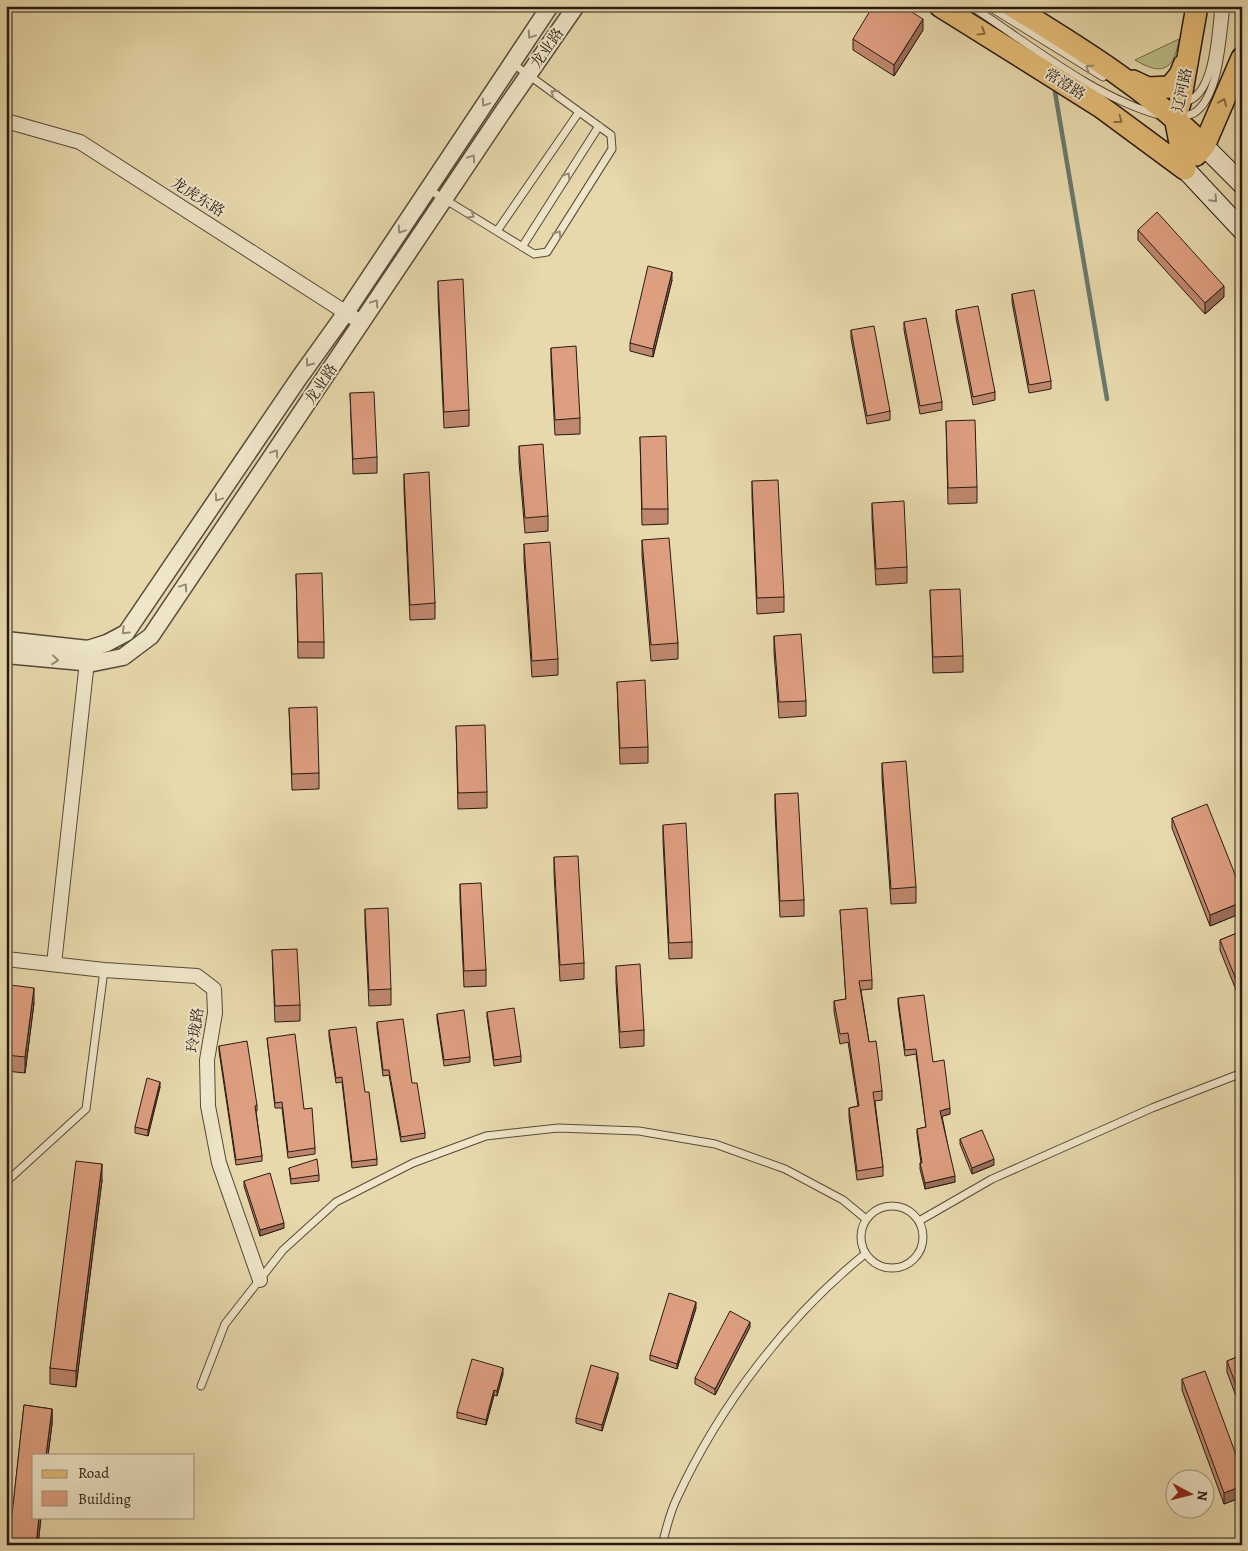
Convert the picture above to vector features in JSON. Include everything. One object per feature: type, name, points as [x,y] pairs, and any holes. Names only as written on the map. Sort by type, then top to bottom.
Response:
[{"type":"main road","name":"常澄路","points":[[940,6],[1101,107],[1185,169]]},
{"type":"main road","points":[[1012,6],[1118,81],[1168,104],[1204,146],[1242,184]]},
{"type":"main road","name":"辽河路","points":[[1185,169],[1168,104],[1192,44],[1197,6]]},
{"type":"main road","points":[[1118,81],[1148,88],[1170,87],[1180,75],[1192,44]]},
{"type":"main road","points":[[1242,58],[1204,146],[1185,169],[1242,230]]},
{"type":"street","name":"龙业路","points":[[6,640],[88,656],[126,633],[299,378],[347,311],[550,6]]},
{"type":"street","name":"龙业路","points":[[6,655],[123,657],[151,636],[576,6]]},
{"type":"street","name":"龙虎东路","points":[[6,121],[80,142],[347,311],[362,323]]},
{"type":"street","points":[[54,964],[88,656]]},
{"type":"street","name":"玲珑路","points":[[6,959],[104,970],[197,976],[214,990],[215,1013],[207,1060],[208,1106],[219,1163],[260,1280]]},
{"type":"lane","points":[[971,6],[1103,92],[1139,109],[1196,98],[1206,83],[1214,49],[1219,6]]},
{"type":"lane","points":[[988,6],[1118,81]]},
{"type":"lane","points":[[1168,104],[1193,114],[1200,109],[1209,94],[1218,58],[1226,6]]},
{"type":"lane","points":[[428,189],[534,254],[547,252],[612,149],[611,135],[512,63]]},
{"type":"lane","points":[[497,232],[579,112]]},
{"type":"lane","points":[[522,247],[599,126]]},
{"type":"lane","points":[[6,1182],[86,1108],[104,970]]},
{"type":"lane","points":[[919,1221],[992,1179],[1152,1108],[1242,1073]]},
{"type":"lane","points":[[201,1386],[225,1324],[282,1250],[336,1202],[413,1163],[486,1136],[558,1128],[640,1130],[715,1144],[785,1169],[843,1200],[866,1219]]},
{"type":"lane","points":[[887,1206],[899,1206],[910,1212],[919,1221],[923,1234],[922,1247],[915,1258],[904,1266],[891,1269],[878,1266],[865,1254],[860,1239],[866,1219],[875,1210],[887,1206]]},
{"type":"lane","points":[[662,1545],[676,1500],[708,1437],[764,1357],[834,1279],[865,1254]]},
{"type":"green space","points":[[1179,39],[1174,58],[1165,67],[1153,68],[1135,60]]},
{"type":"building","points":[[873,6],[902,6],[923,19],[894,65],[853,39]]},
{"type":"building","points":[[1157,212],[1224,286],[1205,303],[1138,230]]},
{"type":"building","points":[[648,266],[672,272],[653,349],[630,343]]},
{"type":"building","points":[[463,279],[469,410],[444,412],[438,281]]},
{"type":"building","points":[[1034,290],[1051,381],[1029,385],[1012,294]]},
{"type":"building","points":[[978,306],[995,392],[973,397],[956,310]]},
{"type":"building","points":[[926,318],[942,402],[920,406],[904,322]]},
{"type":"building","points":[[874,326],[890,411],[867,416],[851,330]]},
{"type":"building","points":[[576,346],[580,418],[555,420],[551,348]]},
{"type":"building","points":[[374,392],[377,457],[353,459],[350,393]]},
{"type":"building","points":[[975,420],[977,487],[948,488],[946,421]]},
{"type":"building","points":[[666,436],[668,509],[642,509],[640,437]]},
{"type":"building","points":[[543,444],[548,516],[525,518],[519,446]]},
{"type":"building","points":[[429,472],[435,603],[410,605],[404,474]]},
{"type":"building","points":[[778,480],[784,597],[757,598],[752,481]]},
{"type":"building","points":[[904,501],[907,567],[876,569],[872,503]]},
{"type":"building","points":[[669,538],[678,643],[651,645],[642,540]]},
{"type":"building","points":[[550,542],[558,659],[532,661],[524,544]]},
{"type":"building","points":[[322,573],[324,642],[298,642],[296,574]]},
{"type":"building","points":[[960,589],[963,656],[933,657],[930,590]]},
{"type":"building","points":[[801,634],[806,701],[779,702],[774,636]]},
{"type":"building","points":[[645,680],[648,747],[620,748],[617,682]]},
{"type":"building","points":[[317,707],[319,773],[292,774],[289,708]]},
{"type":"building","points":[[485,725],[487,792],[458,793],[456,726]]},
{"type":"building","points":[[906,761],[916,887],[891,889],[882,763]]},
{"type":"building","points":[[798,793],[804,900],[780,901],[775,794]]},
{"type":"building","points":[[1207,804],[1242,892],[1242,902],[1210,915],[1172,818]]},
{"type":"building","points":[[686,823],[692,942],[669,943],[663,825]]},
{"type":"building","points":[[578,856],[584,963],[560,965],[554,857]]},
{"type":"building","points":[[481,883],[486,970],[464,971],[460,884]]},
{"type":"building","points":[[388,908],[391,989],[369,990],[365,909]]},
{"type":"building","points":[[867,908],[872,980],[859,981],[869,1042],[876,1041],[879,1064],[882,1091],[873,1092],[883,1167],[857,1171],[849,1108],[859,1106],[848,1033],[840,1034],[834,1001],[846,999],[840,910]]},
{"type":"building","points":[[1242,931],[1242,994],[1220,940]]},
{"type":"building","points":[[297,949],[300,1005],[275,1006],[272,950]]},
{"type":"building","points":[[640,964],[644,1030],[620,1032],[616,966]]},
{"type":"building","points":[[10,985],[34,988],[25,1057],[6,1055],[6,1001],[8,1001]]},
{"type":"building","points":[[924,995],[933,1062],[944,1060],[950,1108],[940,1111],[955,1176],[925,1183],[920,1163],[922,1163],[917,1129],[926,1127],[916,1049],[905,1050],[898,998]]},
{"type":"building","points":[[514,1008],[521,1056],[494,1060],[487,1012]]},
{"type":"building","points":[[464,1010],[470,1057],[444,1060],[437,1014]]},
{"type":"building","points":[[403,1019],[412,1083],[417,1083],[425,1133],[401,1137],[389,1070],[383,1070],[377,1022]]},
{"type":"building","points":[[356,1027],[365,1092],[369,1092],[377,1159],[352,1162],[342,1077],[336,1078],[329,1030]]},
{"type":"building","points":[[295,1034],[304,1109],[312,1108],[315,1148],[288,1152],[282,1102],[275,1103],[267,1038]]},
{"type":"building","points":[[247,1041],[257,1105],[255,1106],[262,1156],[236,1160],[219,1046]]},
{"type":"building","points":[[147,1078],[160,1082],[148,1130],[135,1127]]},
{"type":"building","points":[[982,1130],[994,1159],[972,1168],[960,1139]]},
{"type":"building","points":[[317,1159],[319,1175],[291,1179],[289,1168]]},
{"type":"building","points":[[76,1161],[102,1164],[76,1371],[50,1368]]},
{"type":"building","points":[[270,1173],[284,1223],[260,1230],[244,1181]]},
{"type":"building","points":[[669,1293],[696,1302],[677,1364],[650,1355]]},
{"type":"building","points":[[730,1311],[750,1322],[715,1389],[695,1378]]},
{"type":"building","points":[[1242,1355],[1242,1401],[1227,1361]]},
{"type":"building","points":[[472,1359],[503,1368],[497,1391],[494,1390],[486,1420],[457,1412]]},
{"type":"building","points":[[591,1365],[618,1373],[602,1425],[576,1418]]},
{"type":"building","points":[[1205,1371],[1242,1471],[1242,1486],[1224,1493],[1182,1379]]},
{"type":"building","points":[[24,1405],[52,1409],[46,1454],[32,1454],[32,1518],[39,1518],[36,1545],[9,1542]]},
{"type":"building","points":[[1242,1531],[1242,1544],[1238,1533]]},
{"type":"building","points":[[1218,1541],[1219,1545],[1207,1545]]},
{"type":"waterway","points":[[1055,92],[1107,399]]}]
